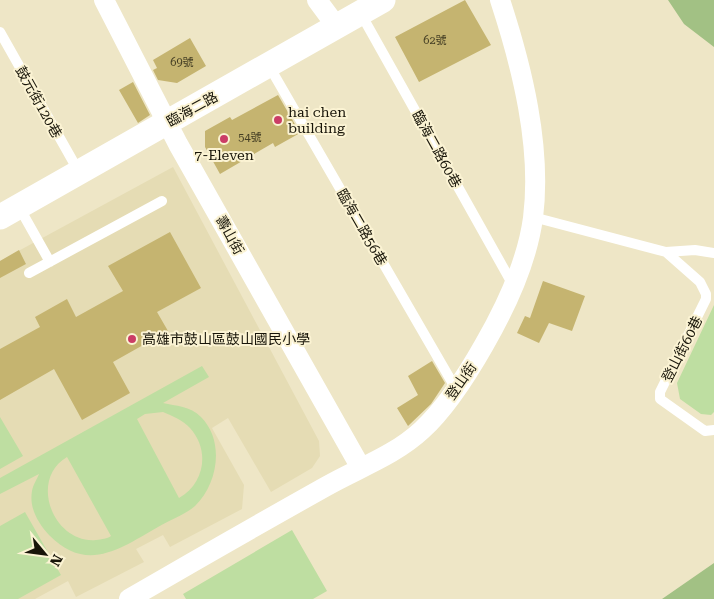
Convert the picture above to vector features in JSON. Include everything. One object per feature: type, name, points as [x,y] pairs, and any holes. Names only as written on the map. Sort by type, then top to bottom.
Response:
[{"type":"street","name":"壽山街","points":[[104,0],[167,124],[361,468]]},
{"type":"street","points":[[317,0],[337,27]]},
{"type":"street","name":"臨海二路","points":[[9,212],[383,0]]},
{"type":"street","name":"登山街","points":[[129,599],[246,530],[392,453],[421,431],[456,389],[496,325],[527,245],[533,218],[534,165],[527,98],[513,40],[500,0]]},
{"type":"lane","name":"臨海二路60巷","points":[[361,14],[513,284]]},
{"type":"lane","name":"鼓元街120巷","points":[[0,32],[79,172]]},
{"type":"lane","name":"臨海二路56巷","points":[[269,66],[456,389]]},
{"type":"lane","points":[[29,273],[162,201]]},
{"type":"lane","points":[[9,212],[50,262]]},
{"type":"lane","name":"登山街60巷","points":[[533,218],[666,252],[695,250],[714,253]]},
{"type":"lane","name":"登山街60巷","points":[[666,252],[700,282],[706,294],[706,299],[660,392],[660,399],[705,431],[714,430]]},
{"type":"shaded area","name":"高雄市鼓山區鼓山國民小學","points":[[173,167],[319,441],[320,456],[312,468],[271,492],[228,418],[212,428],[244,485],[242,509],[170,547],[163,535],[136,549],[144,562],[76,597],[68,581],[35,599],[0,599],[0,261]]},
{"type":"green space","points":[[668,0],[714,0],[714,47],[684,24]]},
{"type":"green space","points":[[714,305],[714,412],[711,415],[701,414],[680,399],[677,383]]},
{"type":"green space","points":[[202,366],[209,377],[163,403],[183,407],[197,413],[209,427],[216,450],[216,462],[209,486],[203,497],[191,509],[131,543],[104,554],[90,555],[77,553],[63,547],[45,530],[33,509],[32,491],[39,474],[0,494],[0,478]],"holes":[[[163,412],[177,418],[190,428],[200,446],[202,456],[202,466],[199,475],[188,492],[179,498],[137,419],[145,414]],[[67,457],[111,536],[96,540],[81,539],[68,532],[58,522],[51,509],[48,494],[49,480],[55,467]]]},
{"type":"green space","points":[[0,417],[23,456],[0,469]]},
{"type":"green space","points":[[25,512],[61,575],[18,599],[0,599],[0,526]]},
{"type":"green space","points":[[292,530],[327,591],[313,599],[186,599],[183,594]]},
{"type":"green space","points":[[714,563],[714,599],[662,599]]},
{"type":"building","points":[[465,0],[491,45],[419,82],[395,37]]},
{"type":"building","points":[[190,38],[206,66],[177,83],[158,80],[153,70],[157,68],[153,60]]},
{"type":"building","points":[[133,82],[150,115],[138,123],[119,90]]},
{"type":"building","points":[[278,95],[300,133],[275,147],[273,143],[220,174],[205,147],[205,131],[230,117],[232,120]]},
{"type":"building","points":[[170,232],[201,288],[157,312],[168,331],[113,362],[130,393],[82,420],[54,369],[0,400],[0,349],[40,327],[35,317],[67,299],[76,317],[123,291],[108,266]]},
{"type":"building","points":[[19,250],[26,264],[0,278],[0,261]]},
{"type":"building","points":[[543,281],[585,296],[572,331],[549,323],[539,343],[517,333],[525,316],[530,318]]},
{"type":"building","points":[[432,361],[445,383],[431,404],[408,426],[397,408],[418,395],[408,376]]},
{"type":"place","name":"hai chen building","points":[[278,120]]},
{"type":"place","name":"7-Eleven","points":[[224,139]]},
{"type":"place","name":"高雄市鼓山區鼓山國民小學","points":[[132,339]]}]
